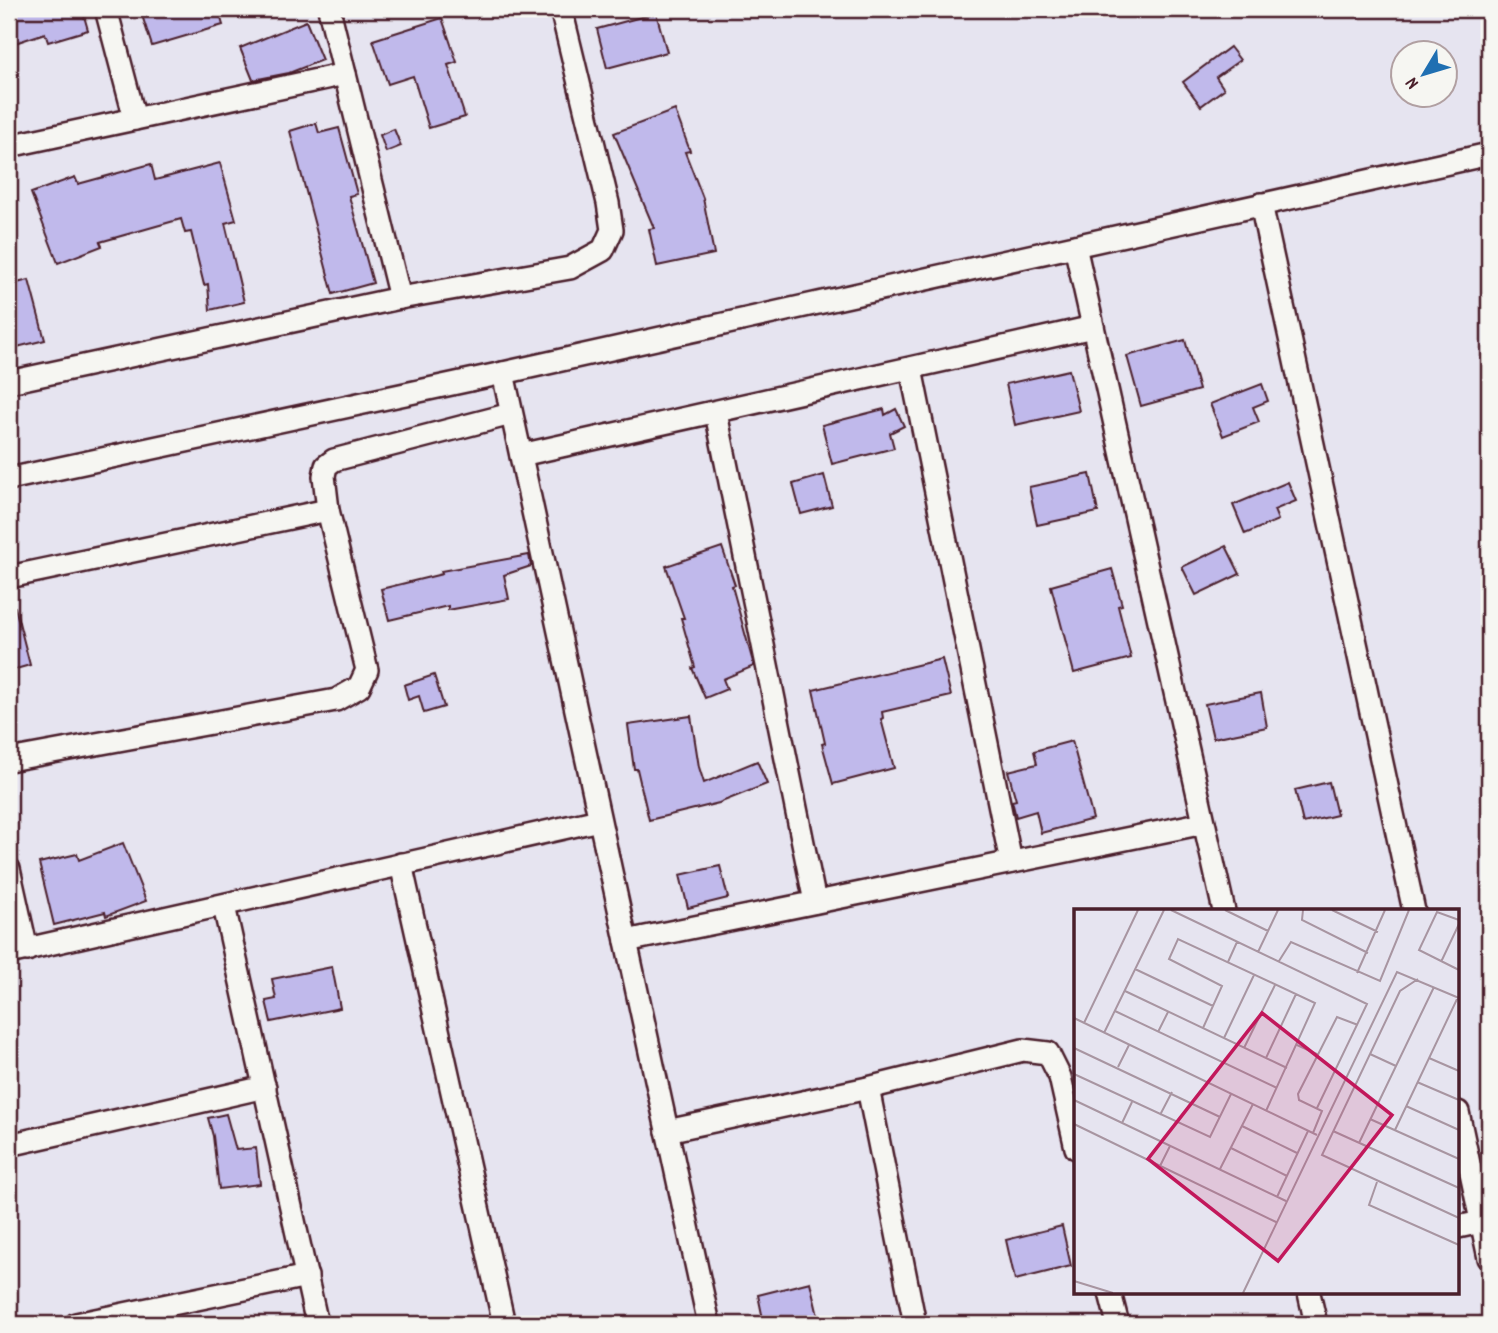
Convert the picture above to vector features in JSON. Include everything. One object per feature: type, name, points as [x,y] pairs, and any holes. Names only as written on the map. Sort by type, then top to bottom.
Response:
[{"type":"street","points":[[106,9],[135,119]]},
{"type":"street","points":[[329,9],[400,298]]},
{"type":"street","points":[[9,383],[400,298],[570,268],[603,250],[612,230],[608,203],[561,9]]},
{"type":"street","points":[[9,146],[345,74]]},
{"type":"street","points":[[9,479],[503,373],[1489,154]]},
{"type":"street","points":[[1261,204],[1414,909]]},
{"type":"street","points":[[1075,246],[1224,909]]},
{"type":"street","points":[[521,456],[1093,327]]},
{"type":"street","points":[[911,369],[1011,862]]},
{"type":"street","points":[[503,373],[709,1324]]},
{"type":"street","points":[[716,413],[816,902]]},
{"type":"street","points":[[9,760],[337,700],[359,687],[367,670],[328,510],[324,476],[326,466],[334,460],[512,414]]},
{"type":"street","points":[[9,576],[328,510]]},
{"type":"street","points":[[9,869],[18,952],[600,820]]},
{"type":"street","points":[[626,941],[1204,823]]},
{"type":"street","points":[[401,864],[504,1324]]},
{"type":"street","points":[[224,906],[317,1324]]},
{"type":"street","points":[[667,1131],[868,1088],[1023,1050],[1048,1054],[1060,1077],[1074,1139]]},
{"type":"street","points":[[9,1145],[265,1087]]},
{"type":"street","points":[[868,1088],[915,1324]]},
{"type":"street","points":[[1460,1121],[1489,1258]]},
{"type":"street","points":[[1460,1227],[1482,1222]]},
{"type":"street","points":[[76,1324],[307,1276]]},
{"type":"street","points":[[1110,1294],[1118,1324]]},
{"type":"street","points":[[1309,1294],[1316,1324]]},
{"type":"building","points":[[9,9],[82,9],[88,30],[48,42],[45,33],[9,45]]},
{"type":"building","points":[[140,9],[218,9],[223,25],[152,46]]},
{"type":"building","points":[[656,13],[667,52],[607,68],[597,29]]},
{"type":"building","points":[[442,18],[457,62],[448,65],[465,117],[429,128],[413,76],[388,84],[373,40]]},
{"type":"building","points":[[306,21],[322,60],[289,73],[253,80],[240,48]]},
{"type":"building","points":[[1230,47],[1240,60],[1216,77],[1224,89],[1201,106],[1183,82]]},
{"type":"building","points":[[675,110],[690,151],[685,152],[703,198],[714,254],[657,266],[649,229],[654,228],[614,133]]},
{"type":"building","points":[[316,123],[319,133],[339,128],[357,194],[349,196],[373,283],[333,294],[290,131]]},
{"type":"building","points":[[394,129],[401,146],[386,152],[380,135]]},
{"type":"building","points":[[220,163],[236,220],[225,223],[244,302],[210,310],[208,284],[204,285],[191,232],[185,233],[181,219],[100,242],[102,246],[58,263],[31,193],[75,177],[78,184],[151,164],[155,180]]},
{"type":"building","points":[[29,280],[45,340],[9,349],[9,285]]},
{"type":"building","points":[[1185,340],[1199,390],[1141,406],[1127,356]]},
{"type":"building","points":[[1069,370],[1079,411],[1015,425],[1006,384]]},
{"type":"building","points":[[1262,384],[1268,401],[1253,407],[1259,422],[1223,436],[1210,404]]},
{"type":"building","points":[[884,409],[885,415],[896,409],[904,426],[890,433],[894,448],[832,464],[822,425]]},
{"type":"building","points":[[1090,474],[1098,512],[1037,525],[1029,487]]},
{"type":"building","points":[[824,475],[832,506],[801,514],[793,484]]},
{"type":"building","points":[[1288,482],[1296,501],[1274,510],[1278,520],[1245,534],[1233,505]]},
{"type":"building","points":[[1226,546],[1240,574],[1196,595],[1182,567]]},
{"type":"building","points":[[722,547],[735,585],[732,586],[754,666],[723,679],[727,689],[705,698],[692,668],[695,667],[681,618],[684,618],[666,566]]},
{"type":"building","points":[[529,555],[531,566],[504,575],[509,599],[448,610],[448,606],[389,620],[381,589],[442,574],[441,571]]},
{"type":"building","points":[[1112,569],[1122,605],[1118,606],[1131,658],[1074,673],[1051,586]]},
{"type":"building","points":[[9,607],[15,607],[30,665],[9,671]]},
{"type":"building","points":[[942,659],[951,696],[882,712],[881,719],[894,768],[833,784],[822,744],[825,743],[813,690]]},
{"type":"building","points":[[434,675],[444,707],[424,713],[419,696],[408,700],[404,685]]},
{"type":"building","points":[[1261,693],[1267,727],[1213,738],[1205,704]]},
{"type":"building","points":[[691,716],[704,783],[757,761],[767,784],[719,803],[649,820],[637,769],[634,769],[628,725]]},
{"type":"building","points":[[1072,741],[1093,819],[1041,833],[1036,811],[1016,817],[1012,801],[1016,800],[1008,771],[1037,764],[1034,751]]},
{"type":"building","points":[[1329,782],[1337,815],[1303,823],[1295,790]]},
{"type":"building","points":[[123,843],[146,901],[106,916],[105,912],[54,925],[39,863],[77,854],[79,860]]},
{"type":"building","points":[[720,866],[728,898],[688,908],[680,875]]},
{"type":"building","points":[[332,967],[340,1008],[271,1022],[266,1001],[276,999],[272,979]]},
{"type":"building","points":[[226,1114],[236,1150],[256,1148],[260,1184],[219,1189],[213,1136],[208,1118]]},
{"type":"building","points":[[1062,1226],[1071,1266],[1015,1280],[1006,1240]]},
{"type":"building","points":[[810,1282],[818,1316],[780,1324],[764,1324],[758,1295]]}]
